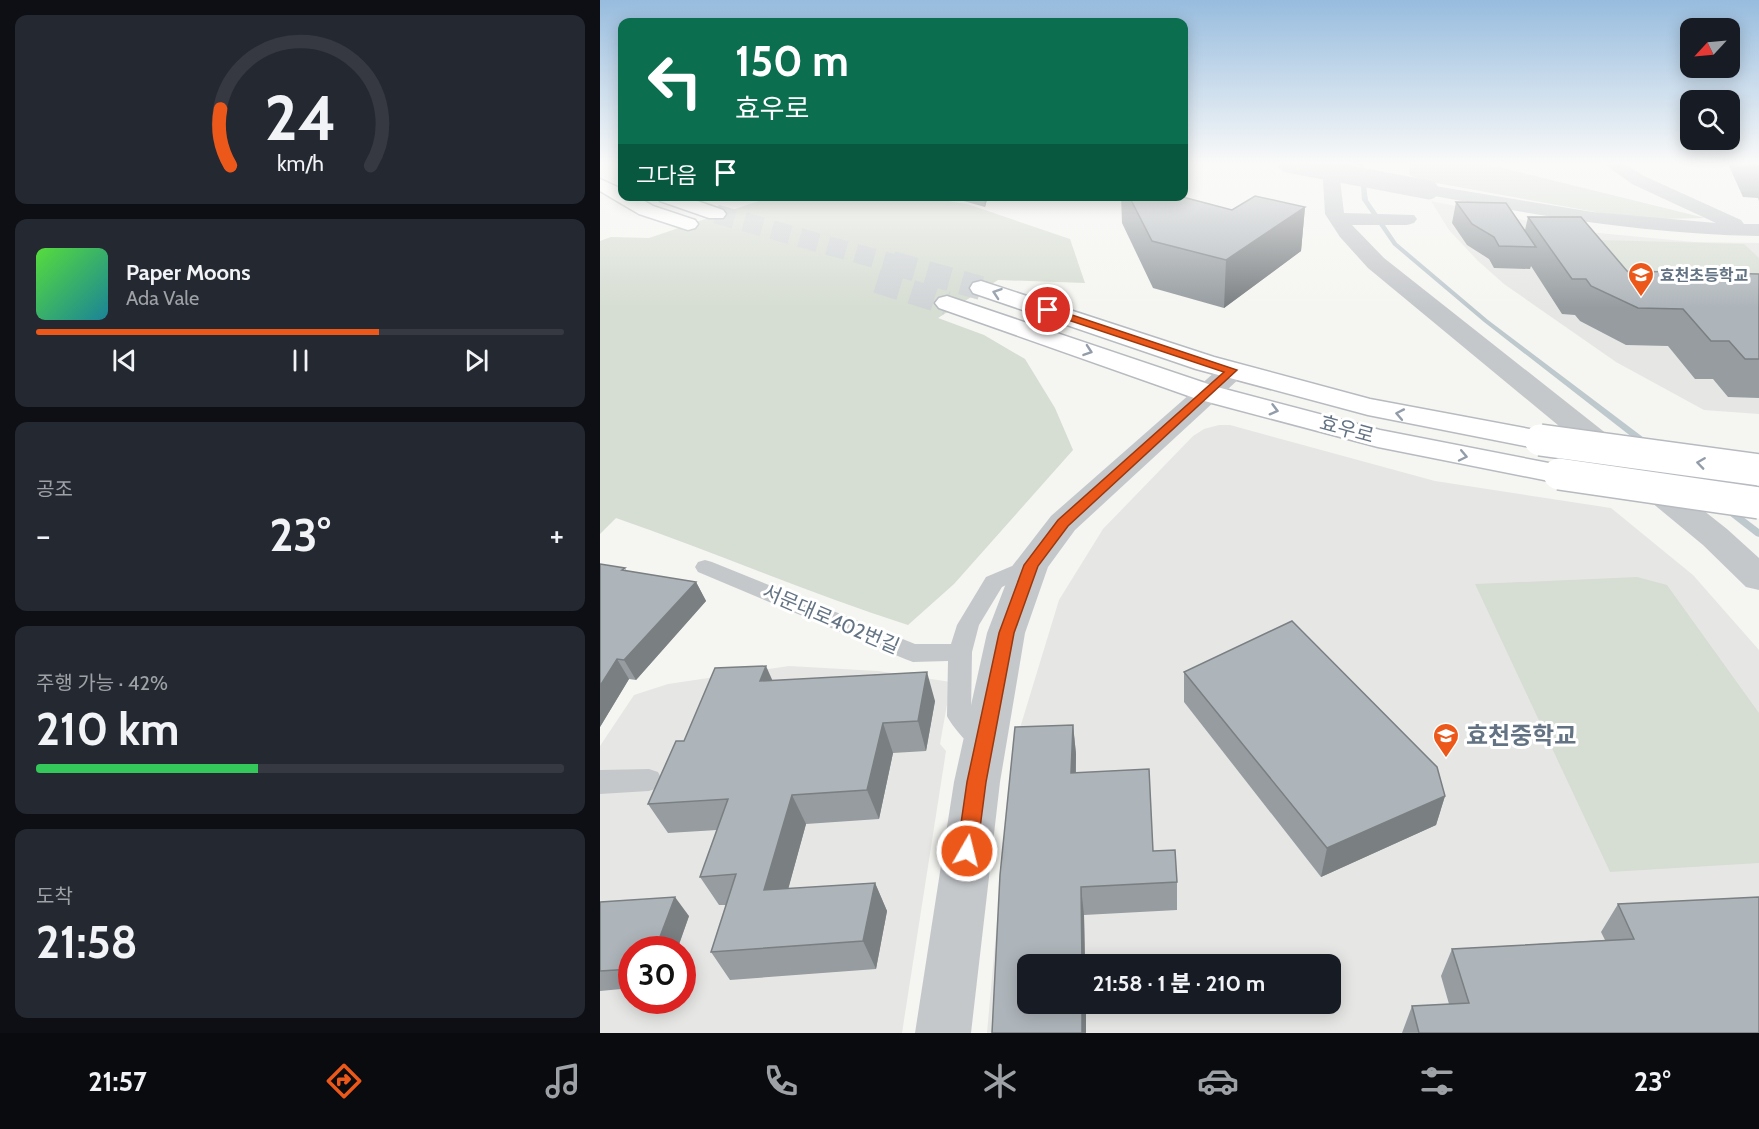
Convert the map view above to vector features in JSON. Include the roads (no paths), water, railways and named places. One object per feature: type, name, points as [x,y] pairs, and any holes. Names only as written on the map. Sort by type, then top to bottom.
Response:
[{"type":"main road","points":[[650,211],[688,224]]},
{"type":"main road","points":[[708,211],[716,214]]},
{"type":"main road","name":"효우로","points":[[981,288],[1232,370],[1368,407],[1540,440],[1759,470]]},
{"type":"main road","name":"효우로","points":[[947,303],[1207,393],[1378,438],[1559,474],[1759,503]]},
{"type":"street","points":[[1335,211],[1335,214],[1345,219],[1402,219]]},
{"type":"street","points":[[1556,211],[1638,225],[1753,230]]},
{"type":"street","points":[[1710,211],[1753,230]]},
{"type":"street","points":[[1345,219],[1347,234],[1376,263],[1715,537],[1759,578]]},
{"type":"street","points":[[943,1033],[984,741],[1006,633],[1031,565],[1063,523],[1232,370]]},
{"type":"lane","points":[[984,741],[959,716],[960,652],[968,625],[994,582],[1031,565]]},
{"type":"lane","name":"서문대로402번길","points":[[705,567],[913,653],[960,652]]},
{"type":"lane","points":[[600,782],[649,780]]},
{"type":"waterway","points":[[1373,211],[1395,244],[1486,321],[1649,446]]},
{"type":"waterway","points":[[1727,509],[1759,534]]},
{"type":"tunnel","points":[[716,214],[898,265]]},
{"type":"tunnel","points":[[892,263],[981,288]]},
{"type":"tunnel","points":[[877,281],[947,303]]},
{"type":"place","name":"효천초등학교","points":[[1641,298]]},
{"type":"place","name":"효천중학교","points":[[1446,759]]}]
